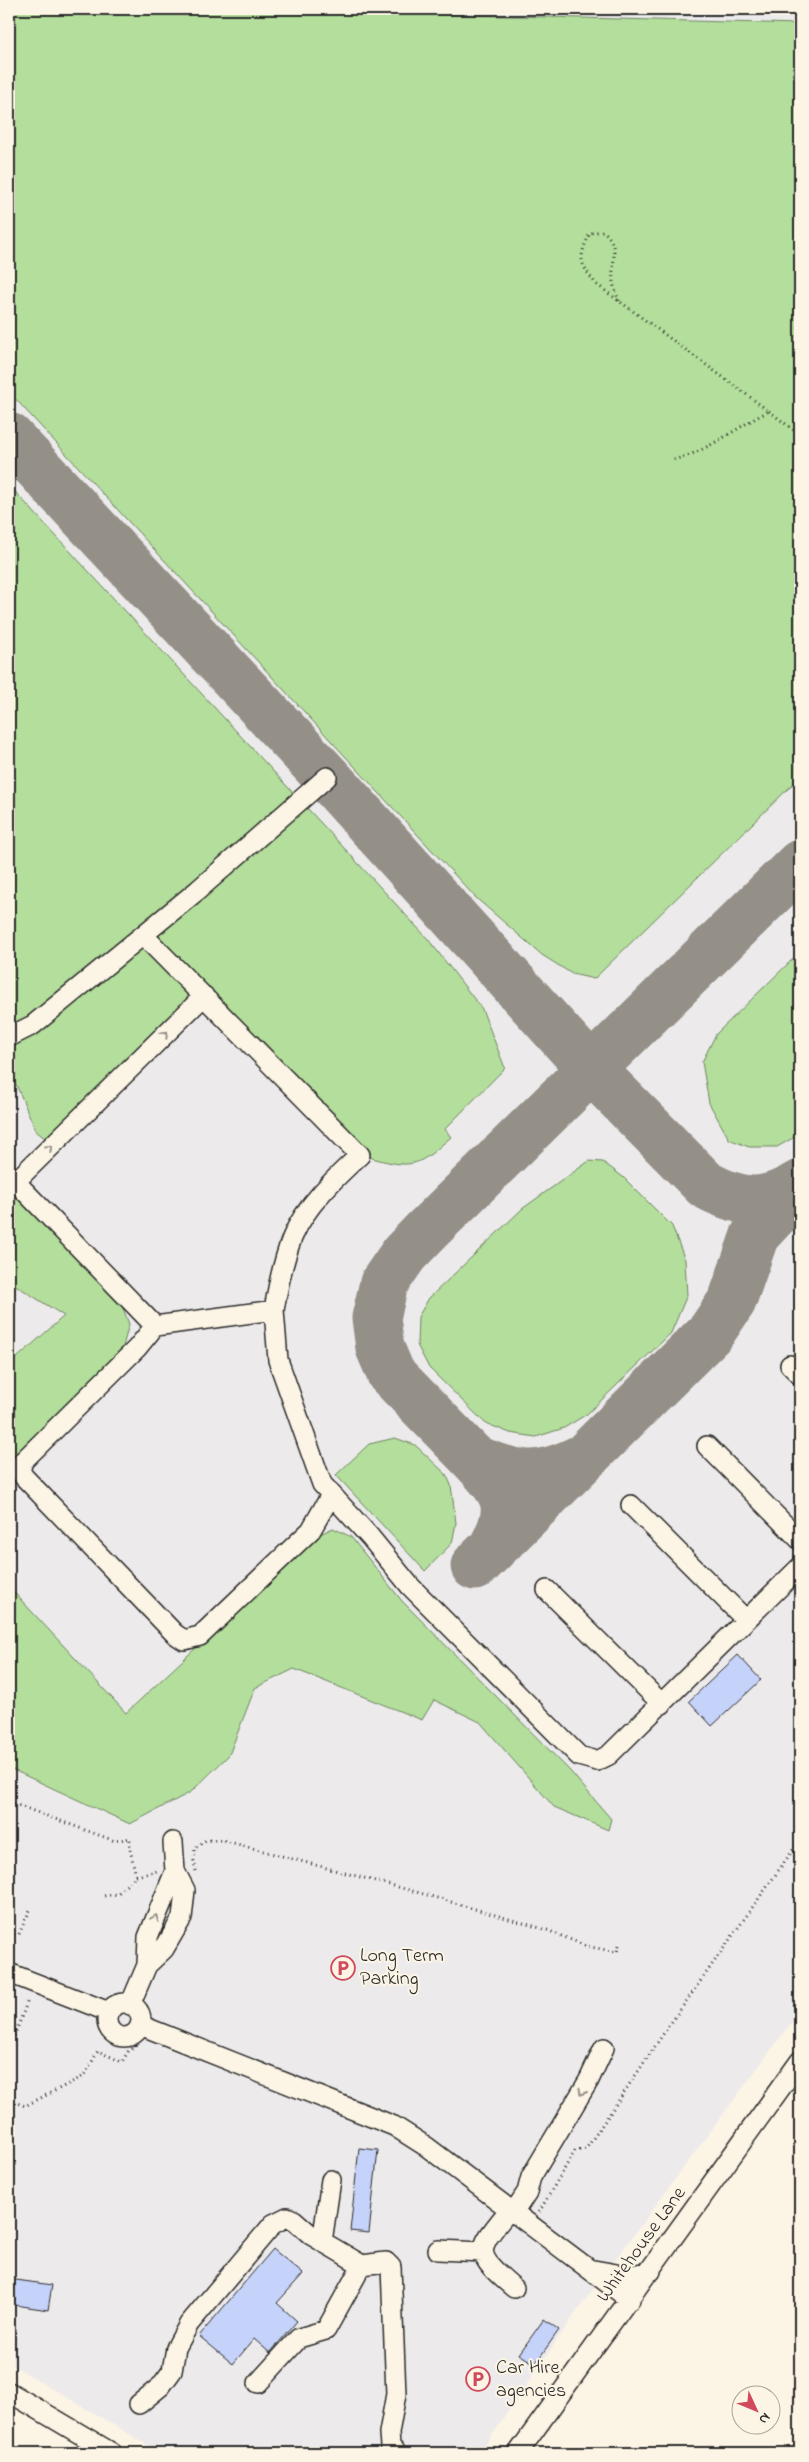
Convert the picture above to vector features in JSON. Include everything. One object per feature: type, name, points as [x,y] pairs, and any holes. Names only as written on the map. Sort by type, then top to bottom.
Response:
[{"type":"street","points":[[9,1037],[33,1025],[198,890],[326,777]]},
{"type":"street","points":[[143,935],[360,1155],[320,1196],[293,1236],[285,1258],[274,1310],[278,1360],[322,1484],[370,1537],[410,1586],[578,1756],[597,1760],[609,1755],[800,1567]]},
{"type":"street","points":[[155,1326],[12,1179],[204,996]]},
{"type":"street","points":[[274,1310],[155,1326],[137,1348],[23,1461],[20,1471],[175,1634],[184,1640],[200,1636],[311,1530],[331,1496]]},
{"type":"street","points":[[707,1446],[800,1540]]},
{"type":"street","points":[[631,1505],[746,1620]]},
{"type":"street","points":[[547,1590],[662,1704]]},
{"type":"street","points":[[130,2004],[147,1965],[164,1949],[182,1918],[185,1890],[175,1871],[174,1842]]},
{"type":"street","points":[[9,1973],[109,2012]]},
{"type":"street","points":[[121,2004],[130,2004],[139,2013],[140,2025],[132,2036],[117,2036],[108,2027],[109,2012],[121,2004]]},
{"type":"street","points":[[140,2025],[394,2126],[427,2147],[630,2300]]},
{"type":"street","points":[[514,2288],[488,2265],[484,2252],[487,2237],[526,2192],[531,2177],[589,2080],[604,2048]]},
{"type":"street","name":"Whitehouse Lane","points":[[518,2453],[651,2271],[800,2061]]},
{"type":"street","points":[[322,2242],[330,2180]]},
{"type":"street","points":[[139,2404],[161,2386],[172,2370],[176,2348],[189,2324],[273,2224],[280,2218],[287,2217],[322,2242],[362,2265],[386,2262],[391,2267],[396,2394],[389,2433],[390,2446],[396,2453]]},
{"type":"street","points":[[438,2250],[484,2252]]},
{"type":"street","points":[[258,2384],[299,2338],[326,2330],[362,2265]]},
{"type":"street","points":[[589,2269],[628,2276],[651,2271]]},
{"type":"street","points":[[9,2392],[112,2453]]},
{"type":"path","points":[[619,301],[613,283],[614,249],[612,238],[603,231],[590,233],[581,252],[583,268],[596,284],[800,435]]},
{"type":"path","points":[[670,460],[684,458],[769,411]]},
{"type":"path","points":[[9,1802],[115,1841],[130,1838],[130,1849],[136,1876],[117,1894],[104,1896]]},
{"type":"path","points":[[198,1877],[194,1861],[195,1848],[206,1840],[222,1840],[420,1893],[547,1930],[586,1946],[617,1952],[620,1942]]},
{"type":"path","points":[[529,2224],[547,2200],[575,2151],[586,2149],[666,2030],[800,1840]]},
{"type":"path","points":[[9,1934],[19,1934],[30,1910]]},
{"type":"path","points":[[9,2050],[35,1983]]},
{"type":"path","points":[[9,2100],[25,2106],[84,2076],[98,2051],[122,2062],[129,2050],[139,2043],[145,2044]]},
{"type":"shaded area","points":[[9,9],[800,9],[800,2011],[577,2311],[480,2453],[161,2453],[9,2363]]},
{"type":"green space","points":[[9,9],[256,9],[800,24],[800,777],[594,979],[572,974],[542,955],[476,898],[9,392]]},
{"type":"green space","points":[[9,485],[428,939],[482,1009],[505,1068],[445,1129],[451,1137],[423,1159],[407,1164],[398,1164],[372,1158],[205,986],[47,1140],[36,1131],[9,1068]]},
{"type":"green space","points":[[800,952],[800,1134],[777,1147],[749,1147],[729,1139],[709,1103],[702,1062],[716,1034]]},
{"type":"green space","points":[[589,1161],[603,1162],[623,1177],[672,1226],[685,1260],[687,1295],[671,1333],[587,1414],[564,1428],[536,1437],[510,1433],[485,1423],[429,1368],[417,1345],[418,1317],[429,1298],[522,1209]]},
{"type":"green space","points":[[9,1190],[121,1303],[129,1324],[121,1354],[9,1463],[9,1365],[64,1316],[9,1281]]},
{"type":"green space","points":[[395,1438],[415,1445],[446,1474],[451,1485],[456,1523],[452,1543],[425,1571],[336,1475],[369,1444]]},
{"type":"green space","points":[[333,1528],[351,1537],[402,1601],[570,1771],[611,1819],[608,1830],[554,1807],[480,1722],[434,1700],[422,1720],[294,1669],[255,1688],[229,1755],[191,1792],[130,1824],[9,1768],[9,1587],[126,1713],[316,1536]]},
{"type":"building","points":[[738,1655],[761,1680],[712,1726],[689,1701]]},
{"type":"building","points":[[9,1951],[13,1952],[9,1961]]},
{"type":"building","points":[[359,2148],[378,2150],[369,2233],[350,2231]]},
{"type":"building","points":[[273,2249],[303,2274],[277,2303],[297,2321],[270,2353],[254,2339],[233,2364],[199,2336]]},
{"type":"building","points":[[9,2279],[52,2285],[48,2310],[9,2304]]},
{"type":"building","points":[[544,2319],[559,2330],[535,2364],[519,2354]]},
{"type":"taxiway","points":[[9,437],[327,777],[592,1070],[706,1185],[731,1196],[753,1200],[775,1196],[800,1184]]},
{"type":"taxiway","points":[[474,1459],[391,1374],[380,1348],[376,1318],[384,1283],[404,1254],[426,1231],[800,864]]},
{"type":"taxiway","points":[[475,1566],[711,1332],[732,1301],[755,1235],[800,1187]]},
{"type":"taxiway","points":[[492,1549],[504,1521],[504,1500],[494,1481],[474,1459],[504,1470],[528,1474],[552,1471],[581,1459]]},
{"type":"place","name":"Long Term Parking","points":[[343,1968]]},
{"type":"place","name":"Car Hire agencies","points":[[478,2379]]}]
